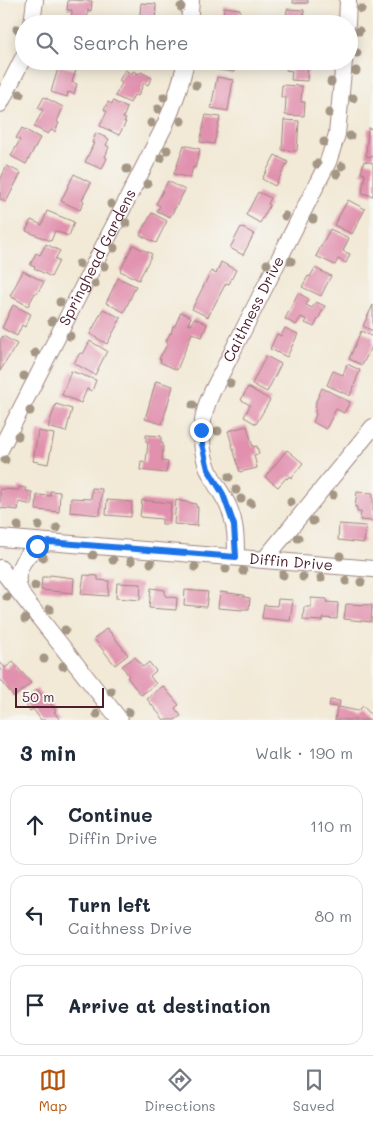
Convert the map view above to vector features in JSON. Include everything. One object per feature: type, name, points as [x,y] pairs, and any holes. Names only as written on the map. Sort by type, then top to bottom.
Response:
[{"type":"street","points":[[33,15],[35,0]]},
{"type":"street","points":[[189,15],[190,0]]},
{"type":"street","points":[[347,15],[348,0]]},
{"type":"street","points":[[0,104],[17,70]]},
{"type":"street","name":"Springhead Gardens","points":[[0,450],[164,126],[174,104],[184,70]]},
{"type":"street","name":"Caithness Drive","points":[[236,557],[235,533],[230,509],[214,481],[204,457],[202,444],[203,417],[212,392],[328,162],[337,134],[343,70]]},
{"type":"street","points":[[264,560],[373,427]]},
{"type":"street","name":"Diffin Drive","points":[[0,538],[373,570]]},
{"type":"street","points":[[28,603],[20,591],[21,566],[32,550],[49,542]]},
{"type":"street","points":[[0,568],[120,720]]},
{"type":"building","points":[[68,0],[92,1],[91,11],[88,10],[88,15],[72,15],[72,10],[67,10]]},
{"type":"building","points":[[293,0],[308,0],[308,3],[293,3]]},
{"type":"building","points":[[141,3],[156,4],[155,15],[140,15]]},
{"type":"building","points":[[224,7],[240,9],[240,15],[223,15]]},
{"type":"building","points":[[287,9],[304,10],[304,15],[287,15]]},
{"type":"building","points":[[58,70],[76,70],[72,82],[77,84],[74,94],[68,92],[67,97],[51,92]]},
{"type":"building","points":[[125,70],[132,74],[133,71],[139,74],[141,72],[152,78],[148,85],[144,83],[138,96],[134,95],[130,103],[115,96],[122,83],[119,81]]},
{"type":"building","points":[[218,70],[234,70],[234,72]]},
{"type":"building","points":[[286,70],[308,70],[307,81],[291,80],[292,71]]},
{"type":"building","points":[[217,77],[233,80],[228,111],[211,108]]},
{"type":"building","points":[[282,85],[302,86],[301,102],[305,102],[304,116],[285,115],[286,97],[281,97]]},
{"type":"building","points":[[44,97],[63,107],[55,132],[51,130],[48,134],[34,127],[43,110],[38,108]]},
{"type":"building","points":[[113,101],[127,108],[123,118],[126,119],[124,122],[126,122],[119,135],[100,126],[107,111],[104,110],[108,102],[112,104]]},
{"type":"building","points":[[206,115],[220,117],[214,144],[200,142]]},
{"type":"building","points":[[284,120],[299,121],[297,151],[282,150]]},
{"type":"building","points":[[22,128],[40,138],[26,164],[11,156],[20,140],[16,138]]},
{"type":"building","points":[[368,128],[373,129],[373,157],[366,156]]},
{"type":"building","points":[[96,133],[109,139],[106,145],[109,147],[105,157],[107,158],[102,169],[85,162],[94,143],[92,143]]},
{"type":"building","points":[[184,145],[200,149],[190,178],[174,174]]},
{"type":"building","points":[[275,155],[288,162],[275,186],[262,179]]},
{"type":"building","points":[[364,161],[373,163],[373,196],[362,193],[365,174],[361,173]]},
{"type":"building","points":[[7,166],[21,173],[6,202],[0,199],[0,180]]},
{"type":"building","points":[[74,174],[91,183],[82,200],[84,201],[80,210],[61,201]]},
{"type":"building","points":[[168,181],[185,190],[170,217],[157,211],[160,206],[156,204]]},
{"type":"building","points":[[258,192],[271,198],[268,204],[270,205],[260,223],[246,215]]},
{"type":"building","points":[[348,200],[365,209],[352,234],[334,225]]},
{"type":"building","points":[[47,211],[74,222],[69,236],[55,231],[51,241],[26,231],[31,220],[42,225]]},
{"type":"building","points":[[152,213],[167,221],[156,243],[140,235]]},
{"type":"building","points":[[241,227],[254,234],[243,255],[230,248]]},
{"type":"building","points":[[330,229],[349,238],[343,251],[350,254],[346,263],[338,259],[335,265],[316,256]]},
{"type":"building","points":[[46,244],[60,251],[55,259],[59,261],[51,277],[30,265],[36,253],[40,255]]},
{"type":"building","points":[[133,245],[152,254],[139,280],[120,271]]},
{"type":"building","points":[[221,262],[236,270],[229,284],[226,283],[208,317],[192,309],[211,271],[216,274]]},
{"type":"building","points":[[315,268],[331,276],[321,296],[302,287]]},
{"type":"building","points":[[23,271],[44,282],[28,306],[10,296]]},
{"type":"building","points":[[118,278],[136,286],[124,312],[106,303]]},
{"type":"building","points":[[298,293],[309,299],[306,305],[312,308],[316,302],[325,306],[314,327],[305,323],[307,320],[301,317],[296,325],[285,319]]},
{"type":"building","points":[[13,305],[31,314],[25,327],[22,325],[17,336],[2,328]]},
{"type":"building","points":[[373,305],[373,331],[363,326]]},
{"type":"building","points":[[103,309],[121,318],[107,344],[90,334]]},
{"type":"building","points":[[181,312],[191,317],[188,324],[191,325],[194,318],[207,324],[202,337],[192,333],[177,370],[160,362],[161,359],[159,359]]},
{"type":"building","points":[[285,328],[298,334],[287,357],[270,349],[277,334],[281,336]]},
{"type":"building","points":[[361,331],[373,337],[373,345],[362,365],[349,359]]},
{"type":"building","points":[[3,336],[17,344],[0,371],[0,340]]},
{"type":"building","points":[[90,341],[107,351],[95,375],[74,363],[80,353],[83,354]]},
{"type":"building","points":[[266,356],[281,364],[267,392],[252,384]]},
{"type":"building","points":[[347,364],[360,370],[350,396],[327,385],[333,371],[343,375]]},
{"type":"building","points":[[71,371],[96,380],[92,391],[87,389],[81,403],[62,395]]},
{"type":"building","points":[[156,381],[173,386],[162,424],[145,419]]},
{"type":"building","points":[[248,387],[270,400],[256,424],[244,417],[250,405],[241,400]]},
{"type":"building","points":[[322,388],[350,402],[344,413],[336,409],[326,429],[313,422],[316,414],[316,401]]},
{"type":"building","points":[[56,404],[72,409],[66,432],[48,427]]},
{"type":"building","points":[[247,426],[253,447],[257,446],[259,454],[254,455],[257,468],[240,472],[228,431]]},
{"type":"building","points":[[38,431],[54,434],[48,464],[33,461]]},
{"type":"building","points":[[146,435],[161,436],[161,443],[163,443],[162,461],[168,462],[166,473],[140,470],[141,461],[146,462],[148,442],[146,442]]},
{"type":"building","points":[[287,450],[303,463],[291,478],[289,476],[286,478],[278,487],[265,477]]},
{"type":"building","points":[[19,487],[26,488],[26,491],[32,492],[32,505],[19,502],[18,510],[0,508],[0,489],[19,490]]},
{"type":"building","points":[[92,488],[102,489],[100,515],[70,512],[71,498],[91,499]]},
{"type":"building","points":[[50,491],[60,492],[59,512],[36,510],[37,495],[50,496]]},
{"type":"building","points":[[357,492],[373,493],[373,521],[360,520],[361,512],[357,512],[357,507],[355,507]]},
{"type":"building","points":[[107,500],[132,502],[131,517],[106,515]]},
{"type":"building","points":[[142,500],[171,503],[169,524],[162,524],[162,519],[140,517]]},
{"type":"building","points":[[176,500],[196,504],[196,507],[198,507],[197,526],[174,524]]},
{"type":"building","points":[[339,524],[366,526],[364,543],[338,540]]},
{"type":"building","points":[[50,575],[74,578],[73,593],[41,590],[42,577],[49,577]]},
{"type":"building","points":[[84,575],[98,576],[98,580],[109,581],[108,596],[81,594]]},
{"type":"building","points":[[117,583],[141,584],[140,600],[116,598]]},
{"type":"building","points":[[151,588],[165,590],[165,596],[177,598],[176,610],[149,608]]},
{"type":"building","points":[[185,590],[208,592],[206,607],[184,605]]},
{"type":"building","points":[[220,592],[244,595],[244,597],[250,598],[249,609],[218,608]]},
{"type":"building","points":[[311,598],[327,599],[326,602],[338,603],[337,619],[323,618],[323,621],[303,620],[304,607],[311,607]]},
{"type":"building","points":[[278,599],[293,600],[290,621],[262,618],[264,605],[277,606]]},
{"type":"building","points":[[346,604],[372,605],[371,622],[344,619]]},
{"type":"building","points":[[107,628],[128,655],[115,665],[94,639]]},
{"type":"building","points":[[135,657],[143,667],[149,662],[156,671],[150,676],[156,684],[141,695],[127,677],[129,676],[122,666]]},
{"type":"building","points":[[0,662],[5,668],[13,662],[31,683],[14,697],[0,679]]},
{"type":"building","points":[[163,686],[179,705],[175,708],[181,716],[175,720],[164,720],[147,699]]},
{"type":"building","points":[[37,689],[56,711],[54,712],[60,720],[41,720],[33,709],[30,711],[23,700]]},
{"type":"building","points":[[330,700],[340,701],[339,707],[358,711],[363,706],[373,717],[370,720],[335,720],[337,707],[329,706]]},
{"type":"route","points":[[37,546],[49,542],[236,557],[236,541],[230,509],[208,469],[204,457],[201,430]]}]
